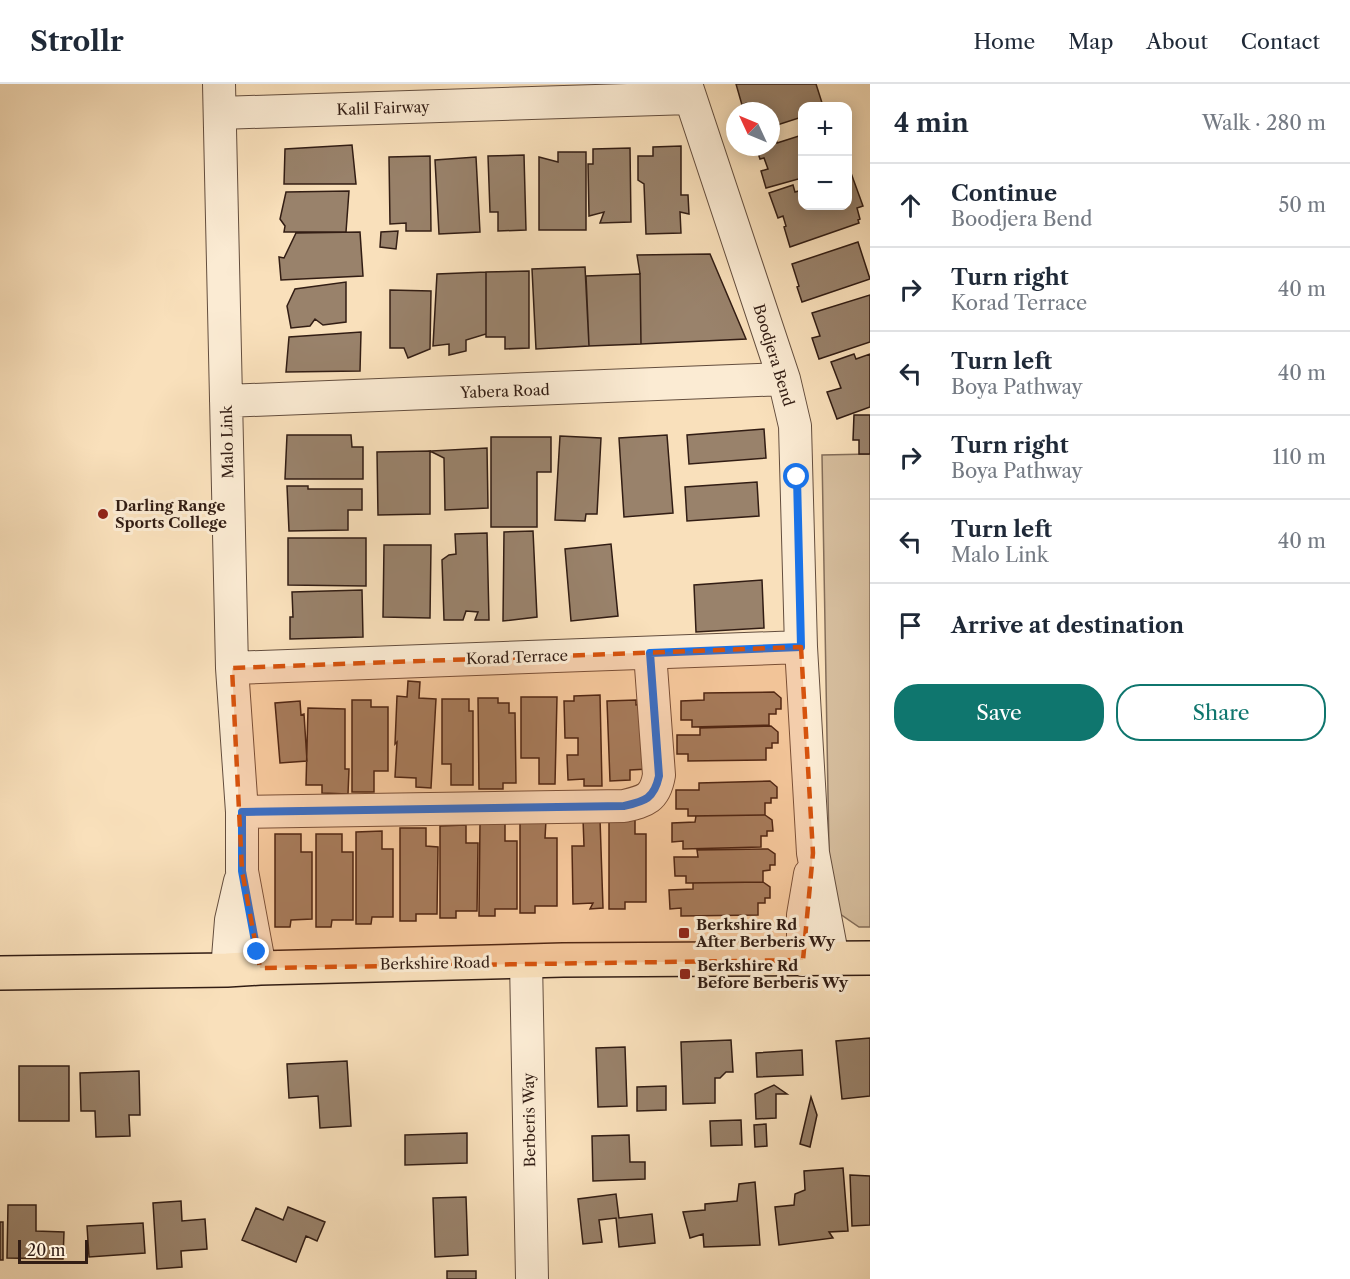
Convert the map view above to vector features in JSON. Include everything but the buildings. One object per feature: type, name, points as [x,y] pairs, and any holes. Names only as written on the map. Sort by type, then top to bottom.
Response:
[{"type":"main road","name":"Berkshire Road","points":[[0,973],[227,970],[526,961],[870,958]]},
{"type":"street","name":"Kalil Fairway","points":[[220,98],[688,91]]},
{"type":"street","name":"Boodjera Bend","points":[[688,91],[784,379],[795,426],[801,647],[818,959]]},
{"type":"street","name":"Malo Link","points":[[220,98],[232,668],[242,812],[242,871],[260,968]]},
{"type":"street","name":"Yabera Road","points":[[226,401],[784,379]]},
{"type":"street","name":"Korad Terrace","points":[[232,668],[801,647]]},
{"type":"street","points":[[242,812],[624,806],[644,801],[656,790],[659,776],[650,653]]},
{"type":"street","name":"Malo Link","points":[[227,970],[231,920],[242,871]]},
{"type":"street","name":"Berberis Way","points":[[526,961],[532,1279]]},
{"type":"highlighted area","points":[[801,647],[813,853],[803,960],[260,968],[242,871],[232,668]]},
{"type":"shaded area","points":[[870,454],[870,927],[859,927],[830,907],[822,455]]},
{"type":"place","name":"Darling Range Sports College","points":[[103,514]]},
{"type":"place","name":"Berkshire Rd After Berberis Wy","points":[[684,933]]},
{"type":"place","name":"Berkshire Rd Before Berberis Wy","points":[[685,974]]},
{"type":"route","points":[[257,952],[242,871],[242,812],[624,806],[644,801],[656,790],[659,776],[650,653],[801,647],[797,477]]}]
